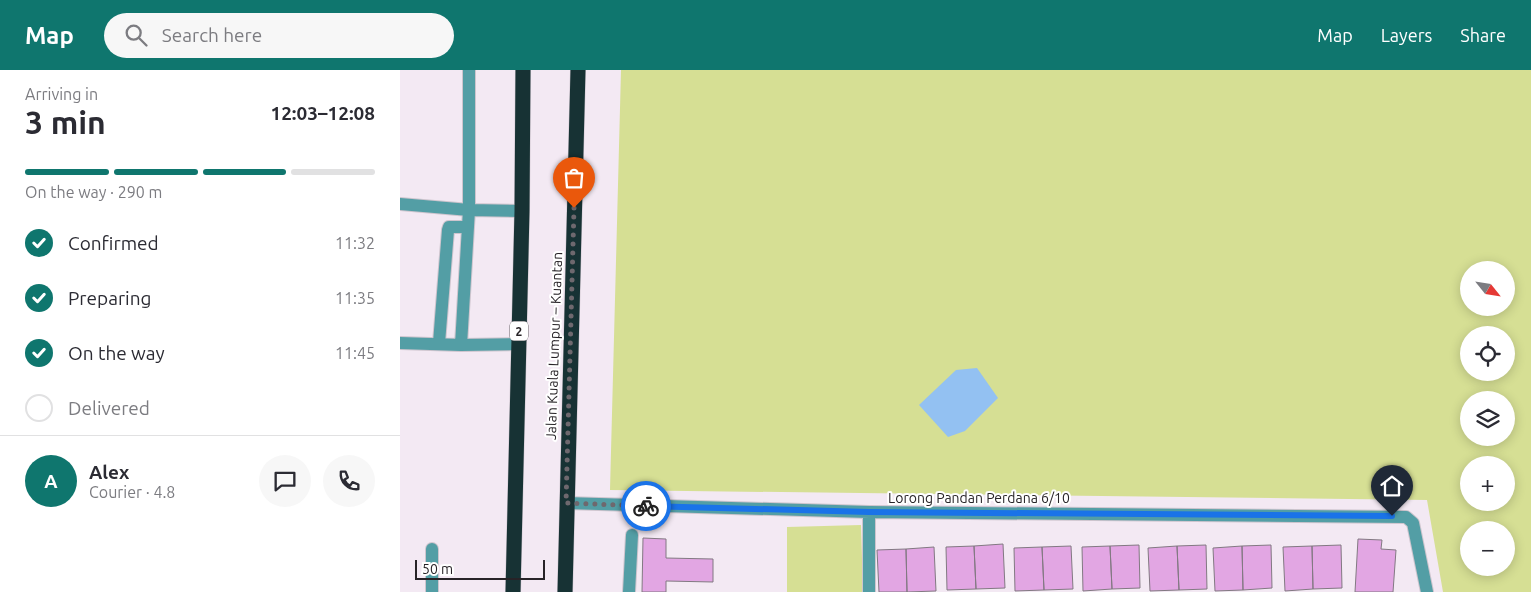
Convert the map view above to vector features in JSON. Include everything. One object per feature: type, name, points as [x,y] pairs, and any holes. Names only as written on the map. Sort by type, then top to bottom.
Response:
[{"type":"highway","name":"2","points":[[514,592],[523,70]]},
{"type":"highway","name":"Jalan Kuala Lumpur – Kuantan","points":[[565,592],[578,70]]},
{"type":"street","points":[[460,345],[469,210],[469,70]]},
{"type":"street","points":[[400,204],[469,210],[522,211]]},
{"type":"street","points":[[440,344],[448,230],[449,227],[468,228]]},
{"type":"street","points":[[400,343],[519,344]]},
{"type":"street","name":"Lorong Pandan Perdana 6/10","points":[[566,503],[869,512],[1406,517],[1413,523],[1428,592]]},
{"type":"street","points":[[869,512],[869,592]]},
{"type":"street","points":[[629,592],[632,535]]},
{"type":"street","points":[[432,548],[432,592]]},
{"type":"green space","points":[[621,70],[1531,70],[1531,592],[1443,592],[1427,500],[610,490]]},
{"type":"green space","points":[[861,525],[863,592],[787,592],[787,527]]},
{"type":"water","points":[[977,368],[998,398],[965,431],[948,437],[919,405],[956,370]]},
{"type":"building","points":[[643,538],[666,539],[666,558],[713,559],[713,582],[666,581],[666,592],[642,592]]},
{"type":"building","points":[[1358,539],[1382,540],[1381,549],[1396,550],[1393,592],[1355,592]]},
{"type":"building","points":[[1003,544],[1005,588],[976,589],[974,546]]},
{"type":"building","points":[[1139,545],[1140,588],[1112,589],[1110,546]]},
{"type":"building","points":[[1206,545],[1207,589],[1179,590],[1177,546]]},
{"type":"building","points":[[1271,545],[1272,588],[1243,590],[1242,546]]},
{"type":"building","points":[[1341,545],[1342,588],[1313,589],[1312,546]]},
{"type":"building","points":[[974,546],[976,589],[947,590],[946,547]]},
{"type":"building","points":[[1071,546],[1073,589],[1044,590],[1042,547]]},
{"type":"building","points":[[1110,546],[1112,589],[1083,591],[1082,547]]},
{"type":"building","points":[[1177,546],[1179,590],[1150,591],[1148,548]]},
{"type":"building","points":[[1242,546],[1243,590],[1215,591],[1213,548]]},
{"type":"building","points":[[1312,546],[1313,589],[1285,591],[1283,547]]},
{"type":"building","points":[[934,547],[936,591],[907,592],[906,549]]},
{"type":"building","points":[[1042,547],[1044,590],[1015,591],[1014,548]]},
{"type":"building","points":[[906,549],[907,592],[879,592],[877,550]]},
{"type":"way so far","points":[[574,208],[566,503],[646,506]]},
{"type":"route","points":[[646,506],[869,512],[1392,516]]}]
